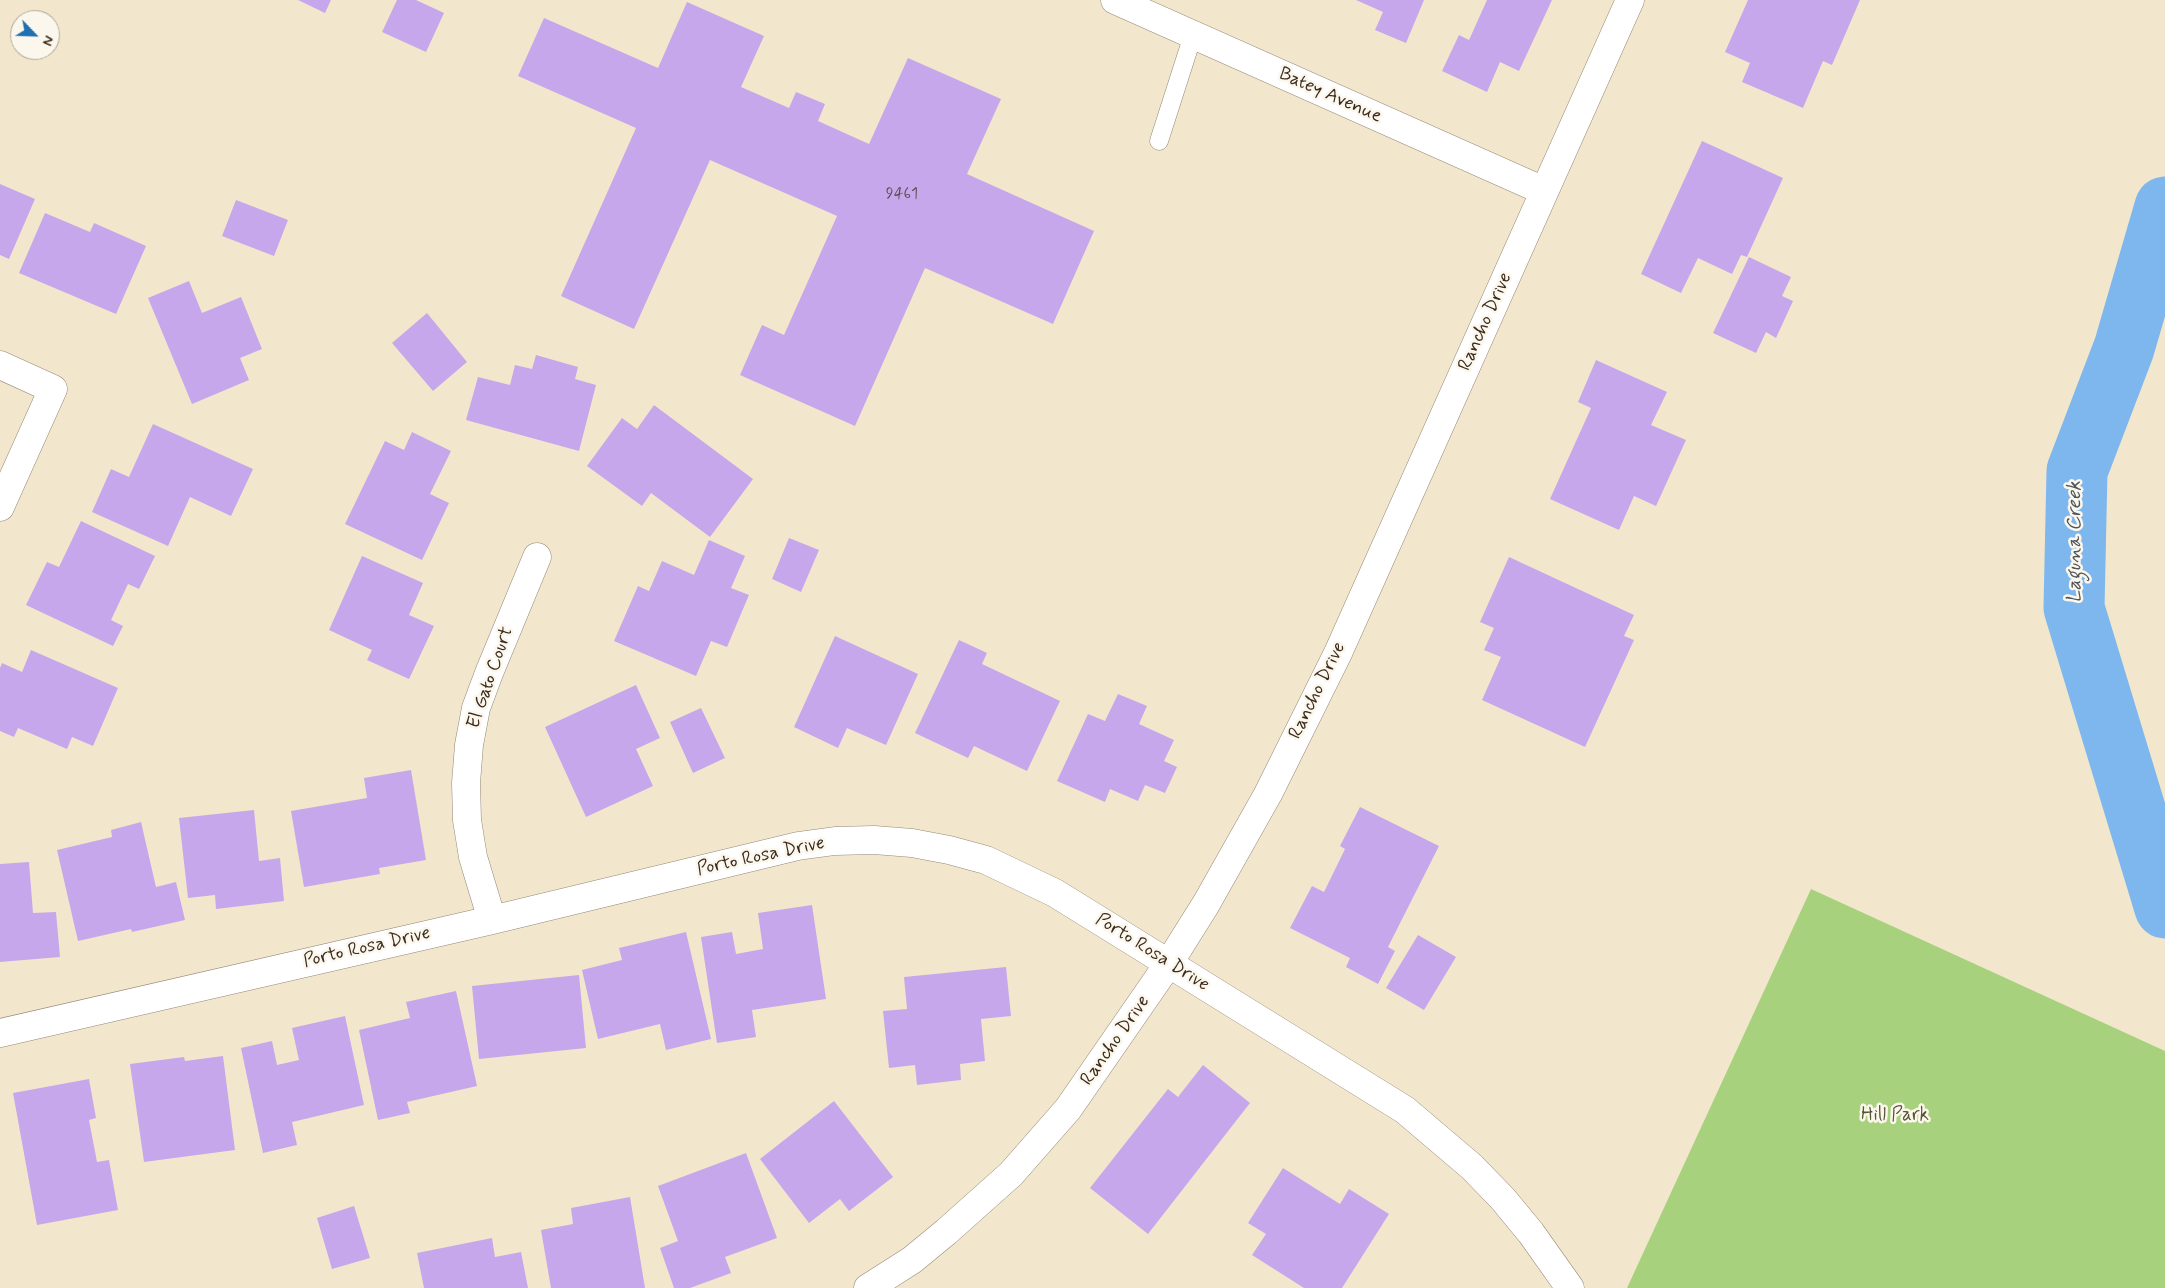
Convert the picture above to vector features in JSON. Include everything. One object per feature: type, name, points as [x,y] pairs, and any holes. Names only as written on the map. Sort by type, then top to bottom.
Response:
[{"type":"street","name":"Batey Avenue","points":[[1115,0],[1544,191]]},
{"type":"street","name":"Rancho Drive","points":[[868,1288],[912,1260],[1011,1174],[1068,1109],[1169,963],[1206,904],[1268,794],[1333,661],[1630,0]]},
{"type":"street","points":[[0,365],[53,389],[0,507]]},
{"type":"street","name":"El Gato Court","points":[[492,920],[473,857],[467,820],[468,745],[476,708],[537,557]]},
{"type":"street","name":"Porto Rosa Drive","points":[[0,1033],[492,920],[798,846],[835,841],[874,840],[912,843],[986,860],[1055,893],[1405,1110],[1472,1167],[1503,1199],[1532,1233],[1570,1288]]},
{"type":"lane","points":[[1159,141],[1193,35]]},
{"type":"green space","name":"Hill Park","points":[[1811,889],[2165,1051],[2165,1288],[1627,1288]]},
{"type":"building","points":[[298,0],[331,0],[325,13]]},
{"type":"building","points":[[397,0],[416,0],[444,13],[426,52],[382,32]]},
{"type":"building","points":[[1356,0],[1424,0],[1406,43],[1375,30],[1383,12]]},
{"type":"building","points":[[1487,0],[1552,0],[1519,71],[1500,62],[1487,92],[1442,71],[1459,35],[1469,40]]},
{"type":"building","points":[[1748,0],[1860,0],[1832,65],[1823,61],[1803,108],[1742,82],[1750,63],[1725,52]]},
{"type":"building","points":[[687,2],[764,36],[741,87],[789,108],[796,92],[825,104],[818,121],[869,144],[908,58],[1001,99],[967,174],[1094,231],[1053,324],[925,268],[855,426],[740,375],[762,325],[784,335],[837,216],[710,160],[634,329],[561,296],[636,128],[518,76],[544,18],[658,68]]},
{"type":"building","points":[[1702,141],[1783,178],[1747,257],[1741,255],[1732,274],[1698,258],[1681,293],[1641,274]]},
{"type":"building","points":[[0,184],[35,199],[9,259],[0,255]]},
{"type":"building","points":[[236,200],[288,220],[274,256],[222,236]]},
{"type":"building","points":[[45,213],[90,232],[94,223],[146,246],[116,314],[19,273]]},
{"type":"building","points":[[1749,257],[1791,277],[1782,296],[1793,301],[1776,338],[1766,332],[1756,353],[1713,333]]},
{"type":"building","points":[[189,281],[202,313],[241,297],[262,349],[240,358],[249,380],[192,404],[148,298]]},
{"type":"building","points":[[427,313],[467,362],[433,391],[392,343]]},
{"type":"building","points":[[536,355],[578,367],[575,379],[596,385],[579,451],[466,420],[478,377],[510,385],[515,365],[532,369]]},
{"type":"building","points":[[1596,360],[1667,392],[1651,425],[1686,440],[1656,506],[1634,496],[1619,530],[1550,499],[1591,408],[1578,402]]},
{"type":"building","points":[[654,405],[753,479],[710,537],[651,493],[642,506],[587,466],[622,418],[637,429]]},
{"type":"building","points":[[153,424],[253,469],[231,516],[190,497],[168,546],[92,512],[111,469],[129,477]]},
{"type":"building","points":[[412,432],[451,451],[430,494],[449,503],[422,560],[345,524],[385,441],[404,450]]},
{"type":"building","points":[[81,521],[155,556],[139,589],[128,584],[111,620],[123,626],[113,646],[26,605],[47,562],[59,567]]},
{"type":"building","points":[[789,538],[819,550],[801,592],[772,579]]},
{"type":"building","points":[[709,540],[745,556],[731,588],[749,595],[727,647],[711,641],[696,676],[614,641],[638,586],[649,591],[662,561],[694,575]]},
{"type":"building","points":[[362,556],[423,583],[409,615],[434,626],[409,679],[367,660],[372,650],[329,630]]},
{"type":"building","points":[[1509,557],[1634,615],[1624,636],[1634,640],[1585,747],[1482,700],[1501,657],[1484,650],[1494,628],[1480,622]]},
{"type":"building","points":[[835,636],[918,674],[886,745],[847,728],[838,748],[794,727]]},
{"type":"building","points":[[959,640],[987,653],[982,664],[1060,701],[1027,771],[974,746],[968,758],[915,733]]},
{"type":"building","points":[[31,650],[118,688],[93,746],[72,737],[67,749],[18,728],[14,737],[0,731],[0,668],[2,663],[22,672]]},
{"type":"building","points":[[636,685],[660,738],[636,749],[653,786],[586,817],[545,727]]},
{"type":"building","points":[[1118,694],[1147,706],[1139,724],[1174,740],[1164,761],[1177,767],[1165,793],[1145,785],[1138,801],[1110,789],[1105,802],[1057,781],[1088,714],[1105,721]]},
{"type":"building","points":[[701,708],[725,758],[693,773],[670,722]]},
{"type":"building","points":[[411,770],[426,860],[379,868],[380,874],[304,887],[291,811],[367,798],[364,778]]},
{"type":"building","points":[[1360,807],[1439,846],[1388,947],[1395,951],[1378,984],[1346,967],[1350,958],[1290,928],[1312,886],[1324,892],[1345,849],[1340,846]]},
{"type":"building","points":[[254,810],[259,861],[280,858],[284,901],[216,909],[215,895],[188,898],[179,818]]},
{"type":"building","points":[[141,822],[156,887],[176,882],[185,920],[132,932],[131,929],[78,941],[57,850],[112,837],[111,830]]},
{"type":"building","points":[[29,862],[33,913],[56,912],[60,957],[0,962],[0,864]]},
{"type":"building","points":[[812,905],[826,999],[752,1010],[756,1037],[717,1043],[701,937],[732,932],[736,954],[763,949],[758,913]]},
{"type":"building","points":[[686,932],[711,1039],[666,1050],[660,1024],[598,1039],[582,970],[622,960],[619,948]]},
{"type":"building","points":[[1418,935],[1456,957],[1424,1010],[1386,988]]},
{"type":"building","points":[[1006,967],[1011,1016],[981,1019],[985,1061],[960,1064],[961,1080],[917,1085],[915,1065],[889,1068],[883,1011],[907,1009],[904,977]]},
{"type":"building","points":[[579,975],[586,1048],[479,1059],[472,986]]},
{"type":"building","points":[[456,991],[477,1086],[407,1102],[410,1113],[378,1120],[359,1030],[410,1018],[406,1002]]},
{"type":"building","points":[[345,1016],[364,1105],[292,1122],[297,1145],[263,1153],[241,1048],[272,1041],[277,1065],[299,1060],[292,1028]]},
{"type":"building","points":[[223,1056],[235,1150],[144,1162],[130,1064],[184,1057],[185,1061]]},
{"type":"building","points":[[1203,1065],[1250,1103],[1148,1234],[1090,1188],[1168,1089],[1178,1097]]},
{"type":"building","points":[[89,1079],[96,1118],[89,1120],[97,1162],[109,1160],[118,1210],[37,1225],[13,1093]]},
{"type":"building","points":[[834,1101],[893,1177],[849,1211],[840,1199],[809,1223],[760,1159]]},
{"type":"building","points":[[746,1153],[777,1238],[725,1257],[731,1273],[690,1288],[674,1288],[660,1248],[678,1241],[658,1186]]},
{"type":"building","points":[[1283,1168],[1340,1204],[1349,1189],[1389,1214],[1342,1288],[1304,1288],[1252,1255],[1266,1234],[1248,1223]]},
{"type":"building","points":[[630,1197],[645,1288],[551,1288],[541,1230],[573,1224],[571,1208]]},
{"type":"building","points":[[354,1206],[370,1258],[332,1269],[317,1218]]},
{"type":"building","points":[[492,1238],[495,1257],[521,1252],[528,1288],[424,1288],[417,1253]]},
{"type":"waterway","name":"Laguna Creek","points":[[2165,207],[2124,348],[2077,471],[2074,608],[2165,908]]}]
